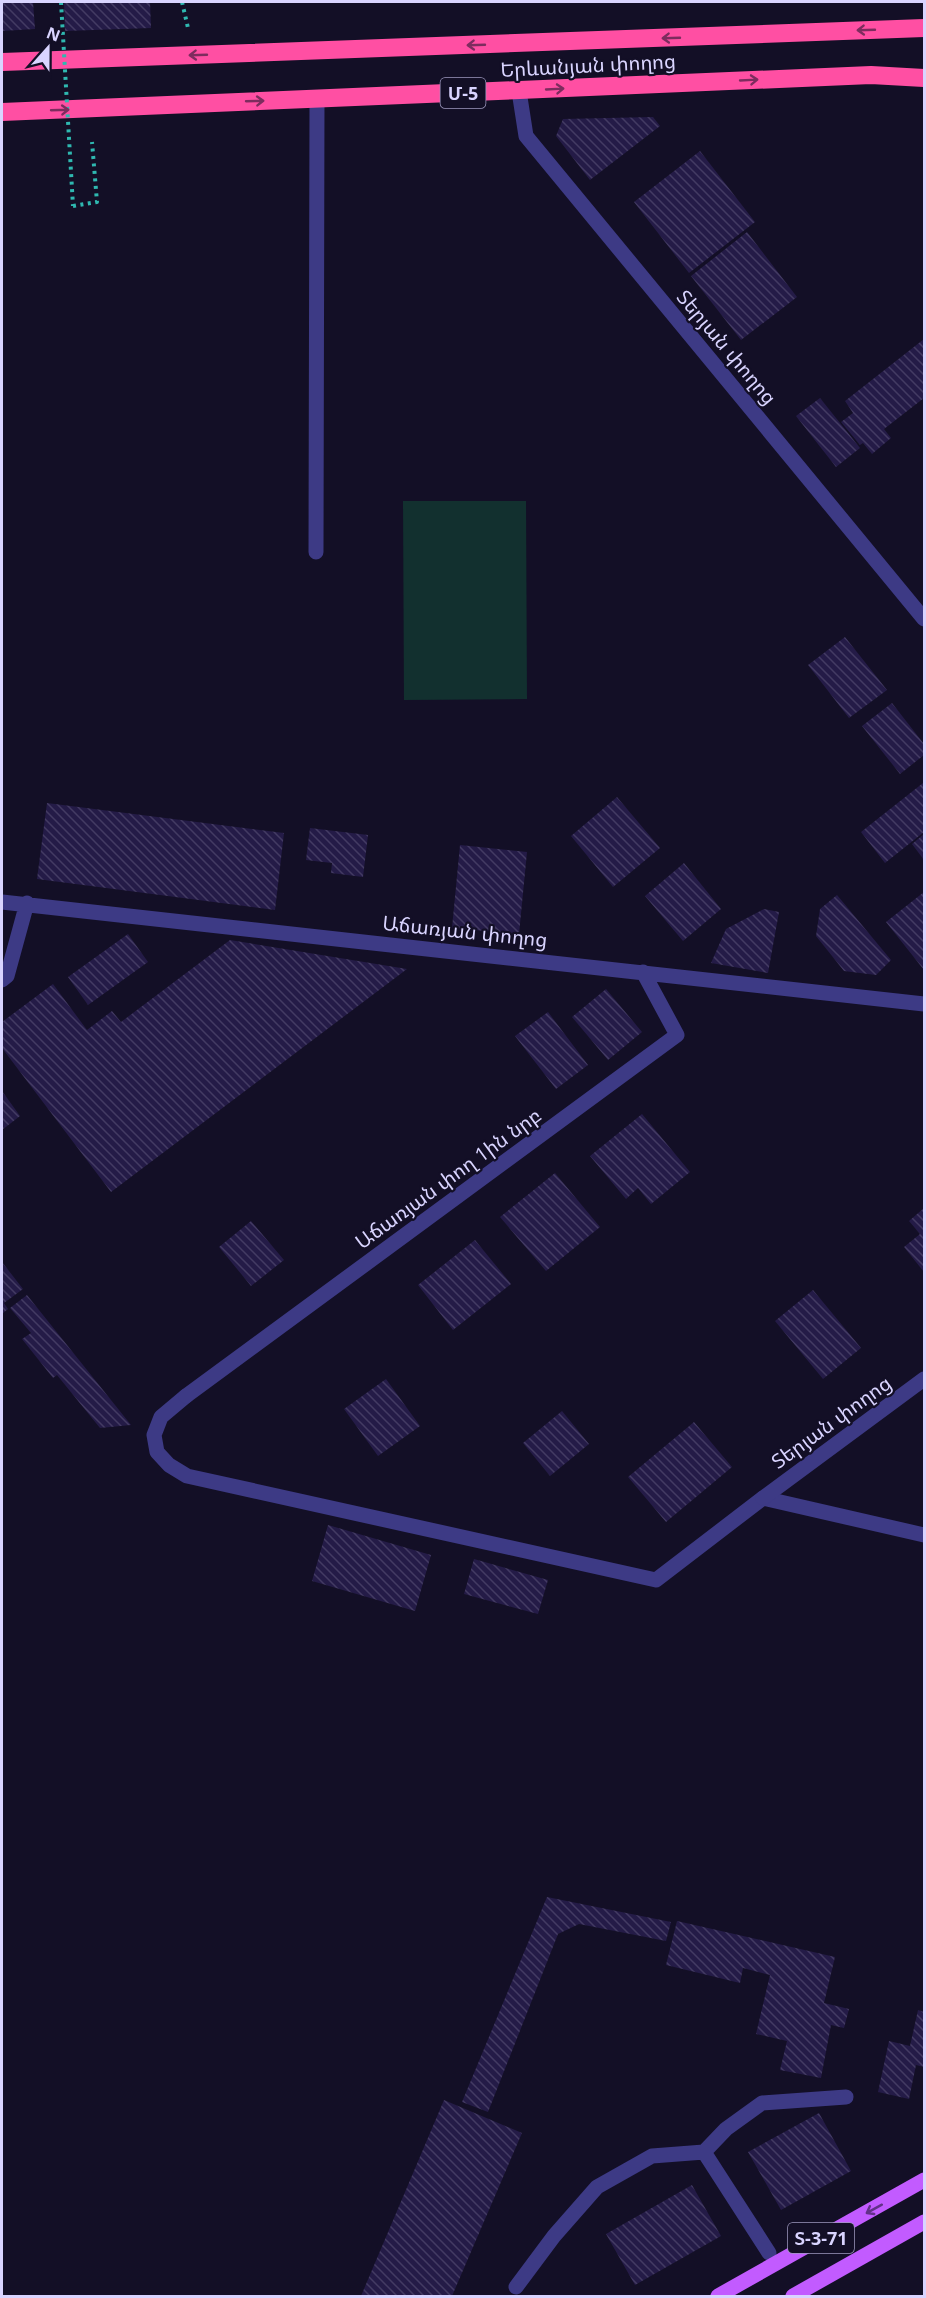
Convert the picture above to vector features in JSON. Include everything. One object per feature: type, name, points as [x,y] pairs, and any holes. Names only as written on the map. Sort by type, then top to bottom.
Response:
[{"type":"highway","name":"Երևանյան փողոց","points":[[2,62],[924,28]]},
{"type":"highway","name":"Երևանյան փողոց","points":[[2,112],[871,75],[924,78]]},
{"type":"main road","name":"Տ-3-71","points":[[718,2296],[924,2180]]},
{"type":"main road","name":"Տ-3-71","points":[[793,2296],[924,2222]]},
{"type":"street","name":"Տերյան փողոց","points":[[519,91],[526,136],[924,619]]},
{"type":"street","points":[[316,99],[316,552]]},
{"type":"street","name":"Աճառյան փողոց","points":[[2,902],[924,1004]]},
{"type":"street","points":[[2,980],[7,976],[27,903]]},
{"type":"street","name":"Աճառյան փող 1ին նրբ","points":[[186,1396],[677,1035],[643,972]]},
{"type":"street","name":"Տերյան փողոց","points":[[186,1396],[161,1417],[154,1435],[157,1452],[169,1465],[187,1476],[656,1580],[924,1379]]},
{"type":"street","points":[[763,1498],[924,1535]]},
{"type":"street","points":[[516,2287],[554,2236],[597,2187],[652,2156],[704,2152],[726,2129],[762,2103],[846,2097]]},
{"type":"street","points":[[704,2152],[769,2253]]},
{"type":"path","points":[[61,2],[74,206],[97,202],[92,142]]},
{"type":"path","points":[[182,2],[188,29]]},
{"type":"green space","points":[[403,501],[526,501],[527,699],[404,700]]},
{"type":"building","points":[[2,2],[33,2],[35,29],[2,31]]},
{"type":"building","points":[[64,2],[150,2],[151,28],[65,31]]},
{"type":"building","points":[[653,117],[660,126],[590,180],[556,136],[563,119]]},
{"type":"building","points":[[700,151],[755,222],[689,273],[634,202]]},
{"type":"building","points":[[747,232],[797,297],[741,340],[691,276]]},
{"type":"building","points":[[924,339],[924,398],[884,429],[891,438],[872,454],[863,443],[860,445],[841,422],[853,413],[845,401]]},
{"type":"building","points":[[820,398],[860,448],[836,467],[796,416]]},
{"type":"building","points":[[845,637],[887,690],[849,718],[808,665]]},
{"type":"building","points":[[892,703],[924,744],[924,755],[900,774],[862,726]]},
{"type":"building","points":[[923,783],[924,832],[885,863],[861,832]]},
{"type":"building","points":[[617,797],[660,848],[613,887],[571,836]]},
{"type":"building","points":[[47,803],[284,833],[275,910],[37,879]]},
{"type":"building","points":[[310,828],[368,835],[363,877],[331,873],[332,863],[306,860]]},
{"type":"building","points":[[924,834],[924,860],[912,844]]},
{"type":"building","points":[[460,845],[527,852],[519,934],[452,928]]},
{"type":"building","points":[[684,863],[721,909],[683,941],[645,896]]},
{"type":"building","points":[[924,892],[924,970],[886,922]]},
{"type":"building","points":[[837,895],[891,960],[876,975],[844,971],[816,936],[820,909]]},
{"type":"building","points":[[764,909],[779,912],[768,973],[711,963],[726,929]]},
{"type":"building","points":[[128,934],[148,962],[88,1005],[68,977]]},
{"type":"building","points":[[230,940],[407,969],[111,1192],[2,1048],[2,1022],[53,984],[87,1030],[112,1011],[121,1022]]},
{"type":"building","points":[[606,989],[642,1032],[608,1060],[572,1017]]},
{"type":"building","points":[[548,1012],[588,1065],[556,1089],[515,1036]]},
{"type":"building","points":[[2,1091],[20,1116],[2,1130]]},
{"type":"building","points":[[642,1114],[690,1172],[651,1204],[638,1188],[626,1199],[590,1156]]},
{"type":"building","points":[[555,1173],[600,1227],[546,1271],[500,1217]]},
{"type":"building","points":[[924,1208],[924,1272],[904,1247],[920,1234],[909,1221]]},
{"type":"building","points":[[251,1221],[284,1260],[251,1286],[219,1247]]},
{"type":"building","points":[[475,1240],[511,1284],[453,1330],[418,1285]]},
{"type":"building","points":[[2,1262],[23,1289],[4,1303],[8,1309],[2,1314]]},
{"type":"building","points":[[813,1290],[861,1348],[823,1379],[775,1321]]},
{"type":"building","points":[[27,1295],[131,1425],[100,1428],[57,1375],[53,1378],[22,1339],[31,1333],[10,1308]]},
{"type":"building","points":[[386,1379],[420,1426],[378,1456],[344,1409]]},
{"type":"building","points":[[562,1411],[589,1444],[550,1476],[523,1443]]},
{"type":"building","points":[[694,1422],[732,1467],[666,1522],[628,1477]]},
{"type":"building","points":[[328,1525],[431,1555],[415,1611],[312,1581]]},
{"type":"building","points":[[474,1559],[548,1580],[538,1614],[464,1594]]},
{"type":"building","points":[[547,1897],[671,1922],[666,1941],[579,1924],[558,1934],[488,2112],[462,2102]]},
{"type":"building","points":[[677,1921],[835,1957],[824,2003],[849,2009],[844,2028],[831,2025],[821,2078],[780,2070],[787,2041],[756,2034],[770,1975],[743,1968],[740,1983],[666,1965]]},
{"type":"building","points":[[918,2010],[924,2012],[924,2067],[916,2065],[909,2099],[878,2092],[889,2041],[910,2046]]},
{"type":"building","points":[[444,2100],[522,2133],[452,2296],[361,2296]]},
{"type":"building","points":[[819,2113],[851,2171],[781,2210],[748,2152]]},
{"type":"building","points":[[692,2185],[721,2236],[635,2285],[606,2234]]}]
